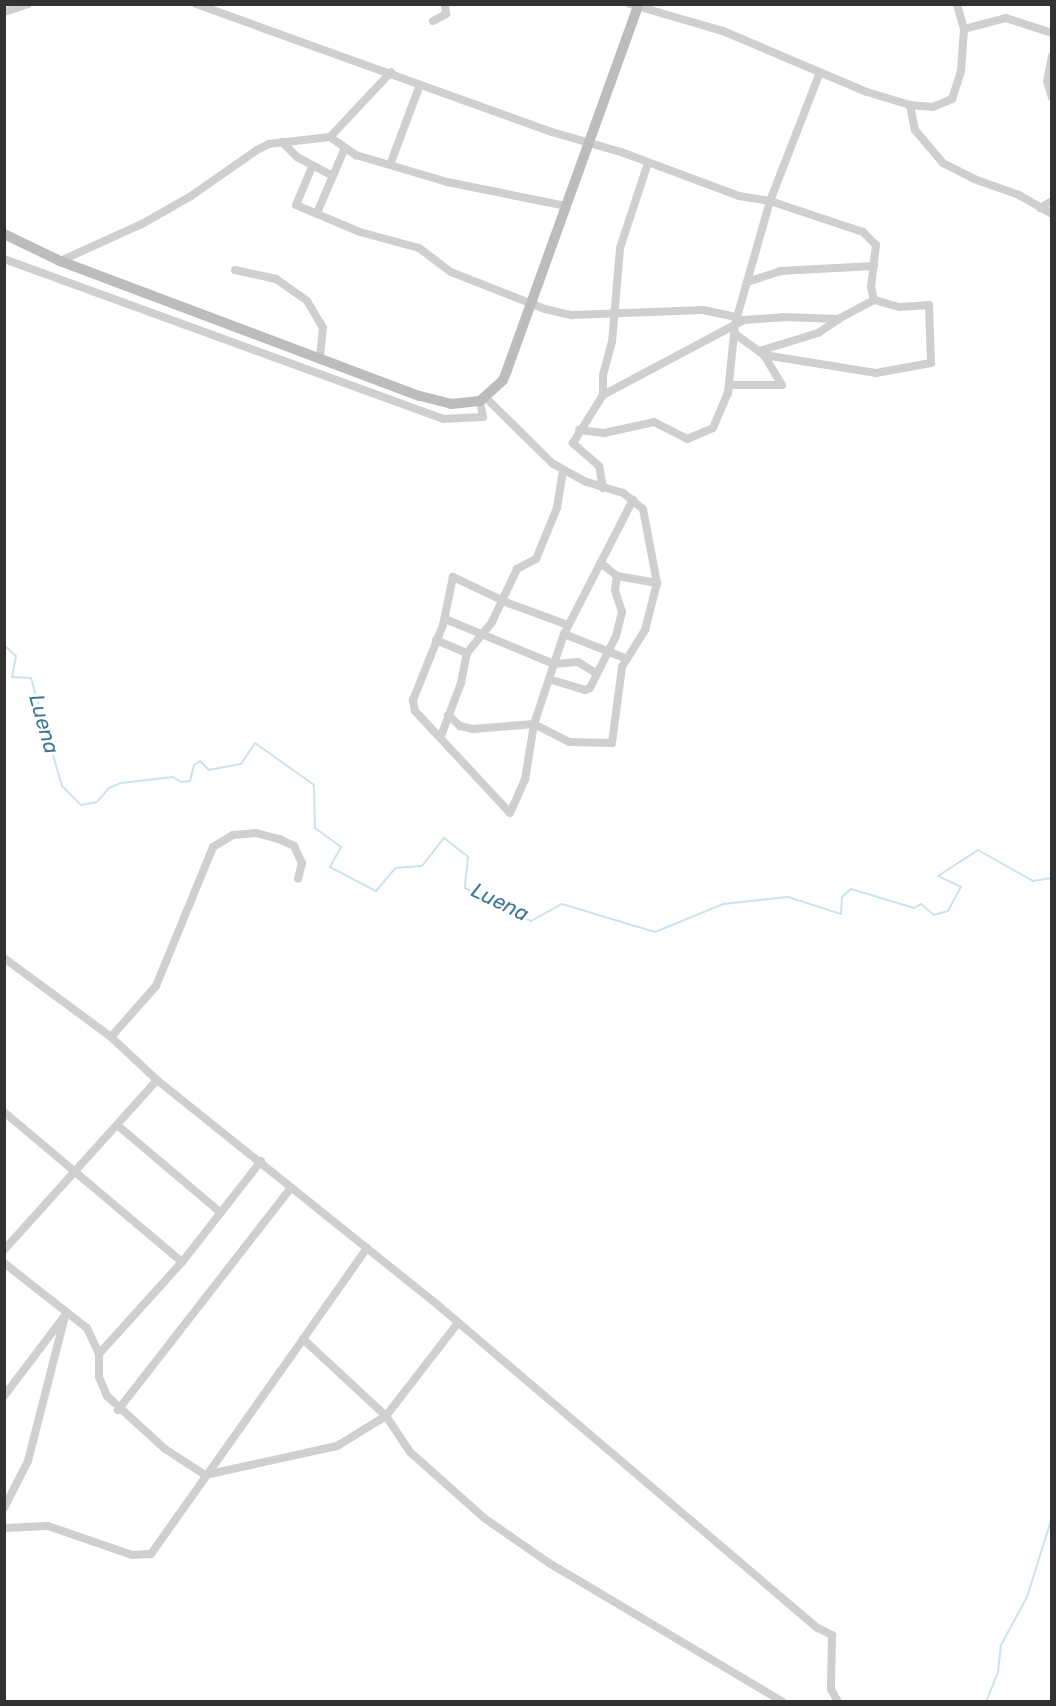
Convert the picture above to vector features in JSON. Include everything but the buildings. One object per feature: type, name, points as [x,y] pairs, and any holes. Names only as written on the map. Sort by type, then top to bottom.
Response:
[{"type":"main road","points":[[4,234],[60,261],[436,401],[465,404],[483,399],[503,380],[589,143],[635,5]]},
{"type":"street","points":[[4,12],[28,4]]},
{"type":"street","points":[[196,4],[739,196],[770,201],[872,237],[876,245],[871,287],[874,300]]},
{"type":"street","points":[[433,21],[446,14],[445,4]]},
{"type":"street","points":[[659,14],[662,4]]},
{"type":"street","points":[[635,5],[659,14],[723,31],[820,72],[910,105],[933,107],[952,99],[965,51],[964,29],[957,4]]},
{"type":"street","points":[[964,29],[1006,18],[1052,33]]},
{"type":"street","points":[[1052,56],[1047,81],[1052,97]]},
{"type":"street","points":[[60,261],[142,224],[191,196],[257,150],[282,142],[330,137],[391,72]]},
{"type":"street","points":[[579,430],[604,433],[654,422],[687,439],[709,432],[723,407],[730,385],[736,320],[770,201],[820,72]]},
{"type":"street","points":[[391,162],[420,85]]},
{"type":"street","points":[[910,105],[915,130],[943,163],[1052,214]]},
{"type":"street","points":[[330,137],[344,150],[391,162],[447,182],[566,206]]},
{"type":"street","points":[[282,142],[312,167],[331,175]]},
{"type":"street","points":[[317,213],[331,175],[344,150]]},
{"type":"street","points":[[603,395],[620,248],[648,163]]},
{"type":"street","points":[[312,167],[296,205],[360,232],[419,248],[451,272],[566,314],[703,310],[736,320],[783,317],[839,319]]},
{"type":"street","points":[[1040,208],[1052,201]]},
{"type":"street","points":[[4,260],[443,419],[483,417],[483,399]]},
{"type":"street","points":[[747,282],[780,271],[874,266]]},
{"type":"street","points":[[235,270],[276,279],[307,301],[323,328],[320,356]]},
{"type":"street","points":[[874,300],[899,307],[929,305],[931,363],[876,373],[762,353],[818,333],[874,300]]},
{"type":"street","points":[[603,488],[599,466],[575,447],[579,430],[603,395],[736,320]]},
{"type":"street","points":[[730,385],[782,385],[762,353],[735,334]]},
{"type":"street","points":[[448,715],[459,726],[473,729],[534,724],[569,742],[612,743],[625,658],[645,630],[657,583],[646,518],[633,500],[563,470],[483,399]]},
{"type":"street","points":[[441,736],[461,683],[467,653],[483,634],[517,569],[536,559],[557,508],[563,470]]},
{"type":"street","points":[[568,625],[453,577],[445,619],[412,706],[510,813],[525,780],[534,724],[564,634],[633,500]]},
{"type":"street","points":[[601,562],[617,576],[657,583]]},
{"type":"street","points":[[549,679],[585,690],[597,674],[621,621],[615,590],[617,576]]},
{"type":"street","points":[[445,619],[554,664],[578,662],[597,674]]},
{"type":"street","points":[[564,634],[625,658]]},
{"type":"street","points":[[436,640],[467,653]]},
{"type":"street","points":[[111,1038],[156,986],[213,847],[232,835],[256,833],[279,839],[294,846],[302,863],[298,879]]},
{"type":"street","points":[[4,958],[111,1038],[157,1080],[368,1248],[810,1618],[818,1628],[832,1635],[831,1689],[838,1701]]},
{"type":"street","points":[[4,1251],[72,1172],[157,1080]]},
{"type":"street","points":[[4,1112],[72,1172],[182,1262]]},
{"type":"street","points":[[117,1125],[221,1213]]},
{"type":"street","points":[[99,1353],[182,1262],[261,1161]]},
{"type":"street","points":[[118,1410],[291,1188]]},
{"type":"street","points":[[4,1528],[48,1526],[144,1557],[151,1554],[368,1248]]},
{"type":"street","points":[[4,1263],[87,1328],[99,1353],[99,1377],[118,1410],[205,1475],[337,1446],[386,1416],[458,1323]]},
{"type":"street","points":[[4,1396],[67,1313]]},
{"type":"street","points":[[4,1508],[28,1461],[67,1313]]},
{"type":"street","points":[[303,1339],[386,1416],[410,1452],[484,1518],[549,1563],[783,1701]]},
{"type":"waterway","name":"Luena","points":[[4,645],[16,656],[12,677],[31,678],[62,786],[81,805],[97,802],[109,788],[121,783],[173,777],[181,782],[190,781],[194,765],[200,761],[209,770],[241,764],[255,743],[314,785],[315,828],[341,847],[330,867],[376,891],[395,868],[422,866],[444,838],[468,857],[465,888],[531,921],[562,904],[655,932],[723,904],[788,897],[841,914],[842,897],[851,889],[914,908],[921,904],[934,915],[948,911],[961,887],[938,876],[978,850],[1033,881],[1052,878]]},
{"type":"waterway","points":[[986,1702],[998,1672],[1001,1645],[1027,1597],[1052,1517]]}]
